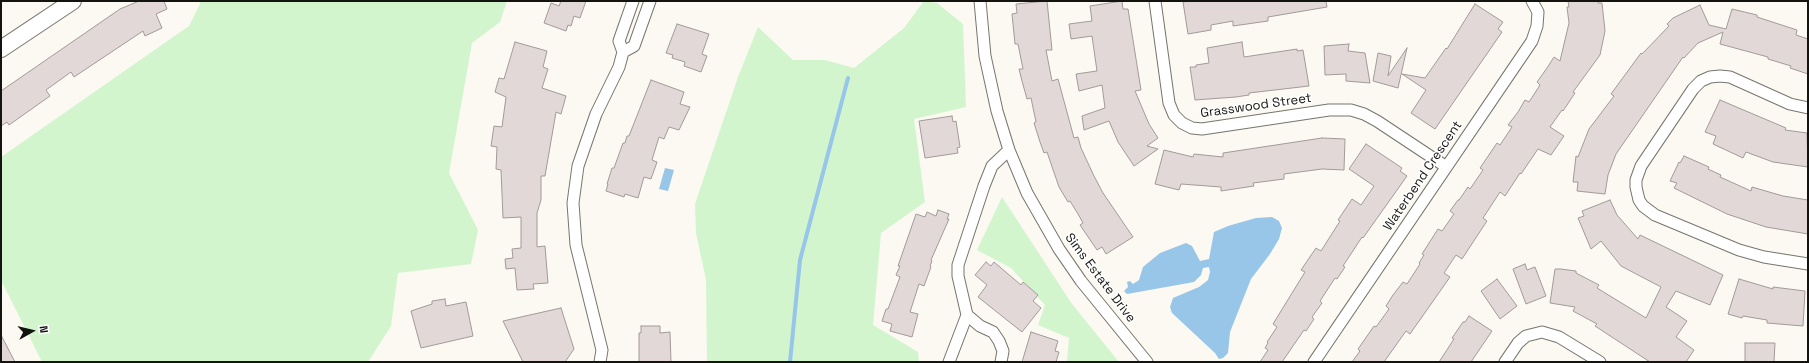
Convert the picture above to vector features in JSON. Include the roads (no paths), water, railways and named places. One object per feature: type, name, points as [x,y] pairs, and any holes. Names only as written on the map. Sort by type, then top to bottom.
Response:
[{"type":"street","points":[[1,49],[73,1]]},
{"type":"street","points":[[600,362],[602,350],[576,245],[573,203],[578,166],[596,114],[619,67],[623,52],[619,41],[633,1]]},
{"type":"street","points":[[623,52],[634,46],[650,1]]},
{"type":"street","name":"Sims Estate Drive","points":[[980,1],[985,56],[989,80],[1009,150],[1030,199],[1059,249],[1081,281],[1148,362]]},
{"type":"street","name":"Grasswood Street","points":[[1155,1],[1169,103],[1174,115],[1182,123],[1192,128],[1202,129],[1329,110],[1351,110],[1364,114],[1377,121],[1446,166]]},
{"type":"street","name":"Waterbend Crescent","points":[[1314,362],[1532,40],[1537,26],[1538,12],[1532,1]]},
{"type":"street","points":[[1808,108],[1790,104],[1730,77],[1710,77],[1693,88],[1640,166],[1636,180],[1639,200],[1643,206],[1655,215],[1739,250],[1764,257],[1808,264]]},
{"type":"street","points":[[949,362],[967,315],[958,276],[958,265],[992,166],[1009,150]]},
{"type":"street","points":[[967,315],[980,326],[993,332],[1003,351],[1001,362]]},
{"type":"street","points":[[1505,362],[1518,343],[1526,336],[1542,332],[1559,336],[1600,362]]},
{"type":"water","points":[[665,168],[674,170],[668,191],[659,189]]},
{"type":"water","points":[[1272,217],[1279,221],[1282,228],[1279,239],[1270,254],[1251,279],[1230,332],[1228,353],[1223,358],[1219,359],[1215,353],[1172,313],[1170,307],[1173,298],[1199,287],[1208,280],[1210,272],[1209,267],[1203,268],[1201,275],[1194,282],[1127,294],[1124,291],[1128,287],[1127,282],[1130,281],[1133,284],[1139,280],[1143,267],[1160,253],[1186,243],[1192,246],[1200,261],[1209,259],[1214,232],[1228,226],[1256,218]]},
{"type":"waterway","points":[[790,362],[800,260],[848,78]]}]
